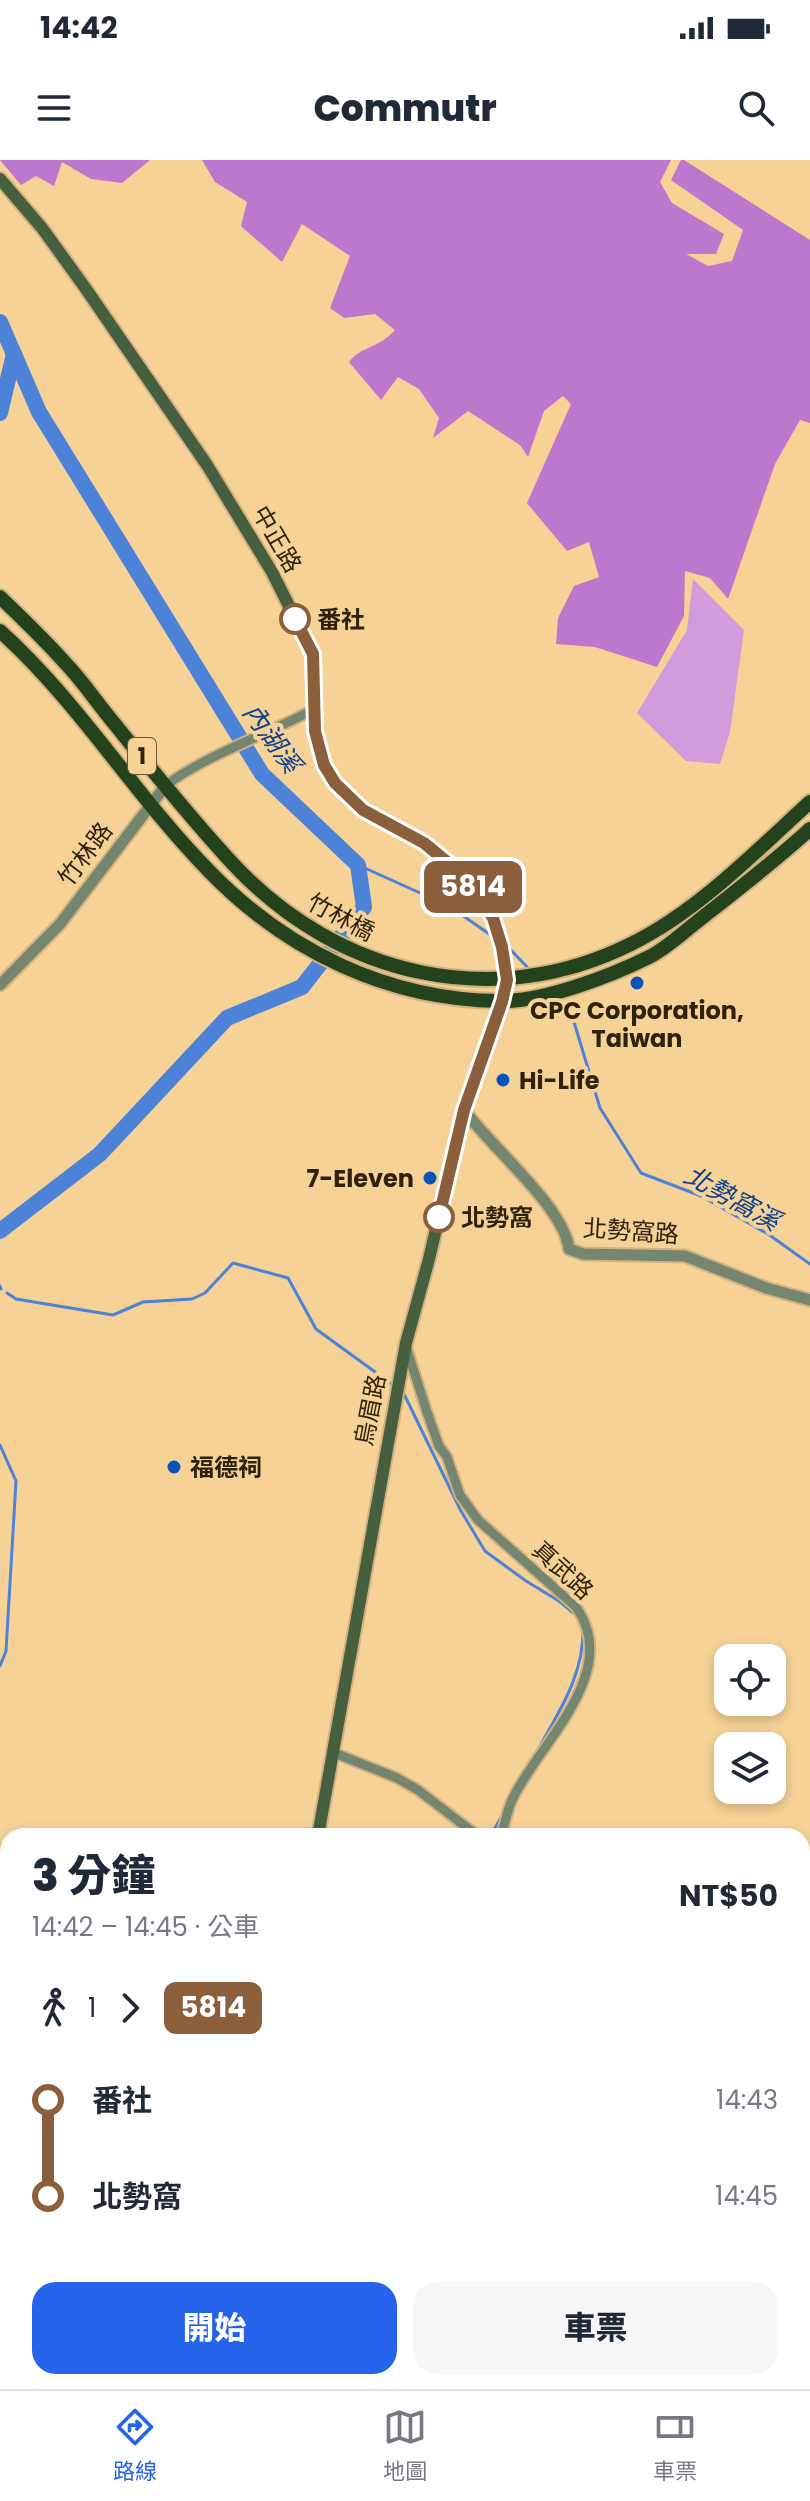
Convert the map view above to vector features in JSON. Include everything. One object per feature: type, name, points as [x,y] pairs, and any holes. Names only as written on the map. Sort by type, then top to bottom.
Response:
[{"type":"main road","name":"中正路","points":[[0,179],[42,228],[86,289],[207,465],[272,572],[313,654],[314,709],[320,751],[335,783],[363,810],[424,843],[441,856],[469,880],[493,918],[507,980],[502,1002]]},
{"type":"main road","name":"1","points":[[0,597],[70,667],[166,785]]},
{"type":"main road","name":"1","points":[[0,631],[50,681],[150,803]]},
{"type":"main road","name":"竹林橋","points":[[166,785],[236,867],[286,912],[339,943],[400,970],[451,978],[507,980]]},
{"type":"main road","name":"1","points":[[507,980],[579,965],[631,944],[686,910],[810,802]]},
{"type":"main road","name":"竹林橋","points":[[150,803],[210,872],[276,930],[311,952],[362,976],[426,994],[502,1002]]},
{"type":"main road","name":"1","points":[[502,1002],[586,984],[653,956],[768,867],[810,829]]},
{"type":"main road","name":"烏眉路","points":[[319,1828],[400,1369],[464,1110],[502,1002]]},
{"type":"street","name":"竹林路","points":[[0,985],[60,924],[166,785],[210,757],[279,728],[314,709]]},
{"type":"street","name":"北勢窩路","points":[[464,1110],[539,1195],[567,1234],[569,1249],[583,1254],[685,1256],[766,1288],[810,1300]]},
{"type":"street","name":"真武路","points":[[406,1343],[426,1409],[460,1495],[478,1520],[576,1607],[586,1621],[591,1640],[577,1697],[512,1800],[503,1828]]},
{"type":"street","points":[[332,1752],[407,1784],[467,1828]]},
{"type":"shaded area","points":[[0,160],[150,160],[122,183],[91,179],[62,162],[54,186],[36,176],[21,185]]},
{"type":"shaded area","points":[[202,160],[671,160],[660,182],[672,203],[724,234],[716,254],[686,254],[708,266],[732,261],[743,230],[671,180],[681,160],[684,160],[810,240],[810,423],[800,420],[775,464],[728,599],[710,578],[685,571],[684,616],[657,667],[595,647],[556,644],[558,618],[574,586],[599,577],[589,542],[567,551],[527,503],[571,404],[563,396],[544,411],[528,457],[520,445],[468,411],[433,438],[439,418],[419,389],[398,377],[381,400],[349,362],[395,330],[375,314],[344,318],[330,308],[350,256],[302,224],[282,262],[241,226],[247,202],[215,182]]},
{"type":"shaded area","points":[[693,579],[744,630],[730,732],[720,764],[686,761],[637,713],[687,630]]},
{"type":"waterway","name":"內湖溪","points":[[0,322],[39,412],[262,774],[358,865],[364,907],[302,987],[227,1018],[100,1154],[0,1231]]},
{"type":"waterway","points":[[0,413],[14,354]]},
{"type":"waterway","name":"北勢窩溪","points":[[358,865],[449,906],[495,938]]},
{"type":"waterway","name":"北勢窩溪","points":[[508,947],[530,970]]},
{"type":"waterway","name":"北勢窩溪","points":[[553,997],[574,1022],[600,1108],[641,1173],[701,1196],[768,1234],[810,1264]]},
{"type":"waterway","points":[[7,1293],[16,1299],[113,1315],[143,1302],[192,1299],[205,1293],[233,1263],[288,1278],[316,1329],[393,1385]]},
{"type":"waterway","points":[[403,1392],[461,1511],[485,1551],[577,1616]]},
{"type":"waterway","name":"內湖溪","points":[[0,1445],[16,1481],[6,1651],[0,1666]]},
{"type":"waterway","points":[[535,1755],[574,1679],[583,1629]]},
{"type":"waterway","points":[[495,1828],[503,1814]]},
{"type":"bus line","name":"5814","points":[[295,619],[313,654],[315,731],[324,765],[335,783],[363,810],[424,843],[469,880],[493,918],[502,947],[507,980],[502,1002],[464,1110],[439,1217]]},
{"type":"place","name":"番社","points":[[295,619]]},
{"type":"place","name":"CPC Corporation, Taiwan","points":[[637,983]]},
{"type":"place","name":"Hi-Life","points":[[503,1080]]},
{"type":"place","name":"7-Eleven","points":[[430,1178]]},
{"type":"place","name":"北勢窩","points":[[439,1217]]},
{"type":"place","name":"福德祠","points":[[174,1467]]}]
